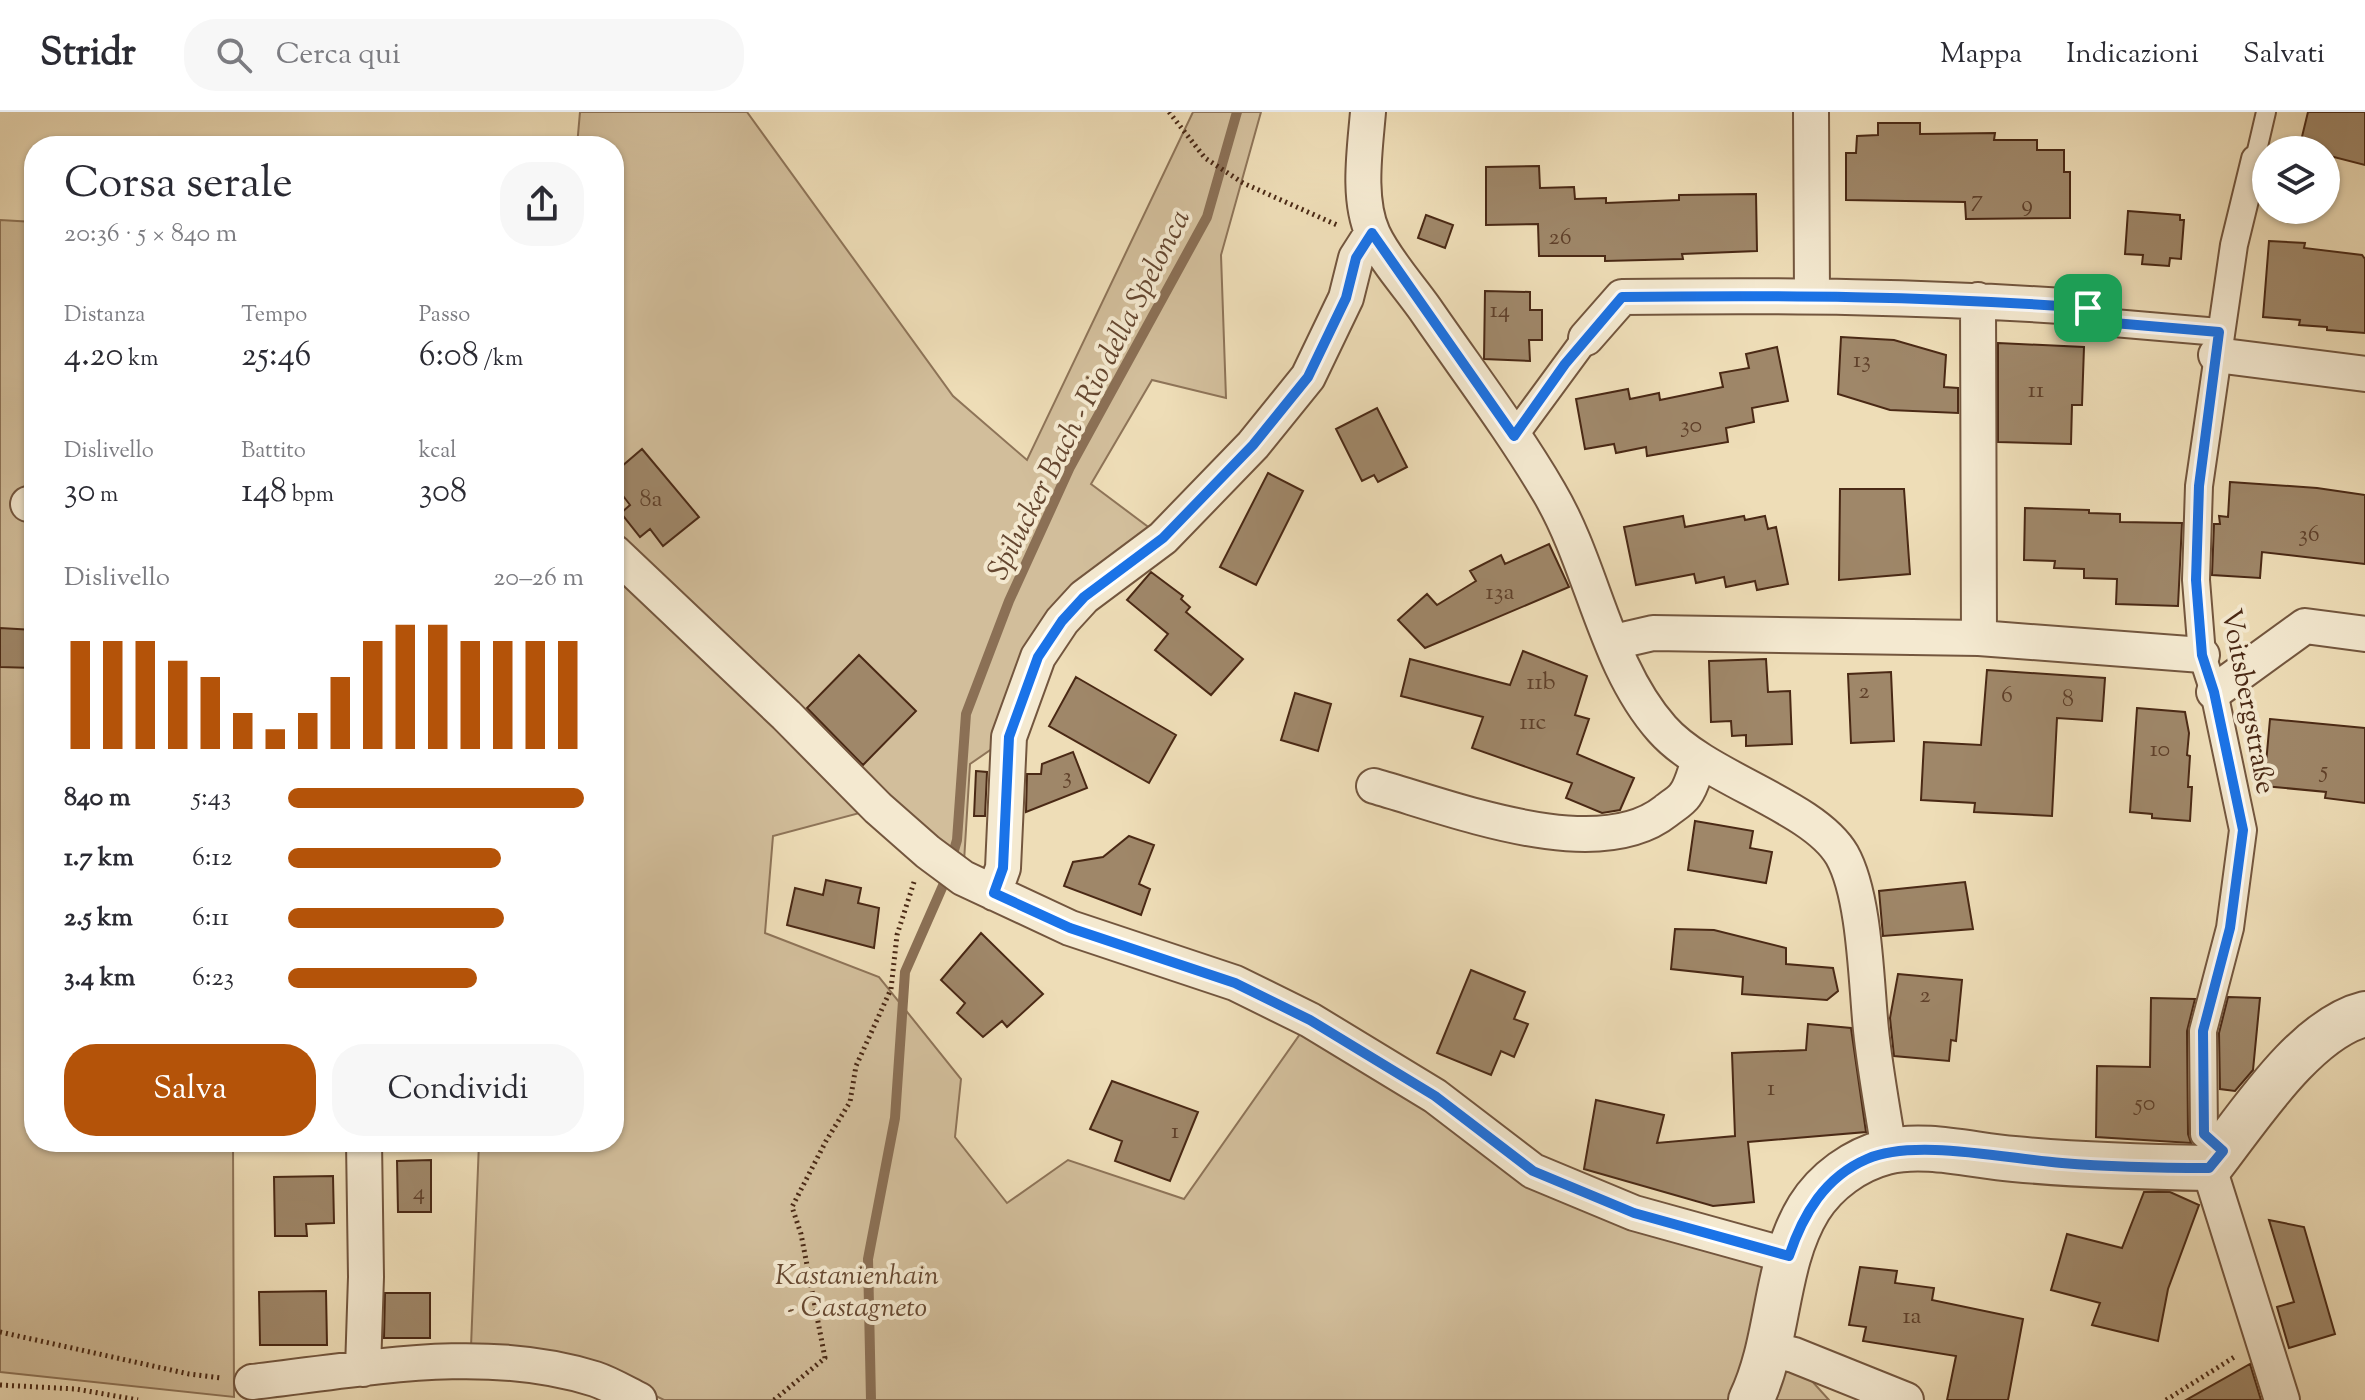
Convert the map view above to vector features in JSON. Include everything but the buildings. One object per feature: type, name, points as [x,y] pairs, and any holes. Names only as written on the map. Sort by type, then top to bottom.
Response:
[{"type":"street","points":[[1368,112],[1364,172],[1372,233],[1514,436],[1551,496],[1635,694],[1663,731],[1699,761],[1804,820],[1828,838],[1841,853],[1858,907],[1872,1044],[1889,1151]]},
{"type":"street","points":[[1811,112],[1812,295]]},
{"type":"street","name":"Voitsbergstraße","points":[[2216,1160],[2204,1134],[2203,1031],[2230,928],[2243,830],[2214,692],[2202,655],[2196,580],[2199,486],[2234,245],[2252,171]]},
{"type":"street","points":[[994,893],[1003,868],[1009,737],[1038,657],[1062,621],[1084,597],[1163,538],[1253,445],[1308,377],[1346,298],[1356,258],[1372,233]]},
{"type":"street","points":[[1514,436],[1586,338],[1622,297],[1812,295],[1978,300],[2088,308],[2102,322],[2365,374]]},
{"type":"street","points":[[1978,300],[1979,638]]},
{"type":"street","points":[[624,562],[931,855],[963,878],[1070,928],[1235,983],[1310,1020],[1435,1096],[1533,1171],[1634,1213],[1789,1256]]},
{"type":"street","points":[[2214,692],[2305,626],[2365,634]]},
{"type":"street","points":[[1614,642],[1653,633],[1979,638],[2202,655]]},
{"type":"street","points":[[1374,786],[1514,825],[1562,835],[1613,833],[1654,821],[1685,796],[1699,761]]},
{"type":"street","points":[[1751,1400],[1770,1349],[1789,1256],[1809,1208],[1829,1183],[1866,1159],[1889,1151],[1925,1150],[2066,1164],[2216,1160],[2302,1052],[2329,1029],[2365,1014]]},
{"type":"street","points":[[363,1369],[366,1277],[364,1152]]},
{"type":"street","points":[[2216,1160],[2282,1400]]},
{"type":"street","points":[[1770,1349],[1794,1355],[1906,1400]]},
{"type":"street","points":[[249,1391],[363,1369],[462,1360],[545,1367],[597,1380],[639,1400]]},
{"type":"lane","name":"Voitsbergstraße","points":[[2260,136],[2266,112]]},
{"type":"path","points":[[1169,112],[1205,158],[1243,183],[1346,229],[1372,233]]},
{"type":"path","points":[[774,1400],[825,1358],[801,1234],[792,1207],[850,1102],[856,1066],[891,989],[897,935],[910,893],[931,855]]},
{"type":"path","points":[[0,1332],[189,1374],[249,1391]]},
{"type":"path","points":[[2166,1400],[2264,1339]]},
{"type":"path","points":[[0,1385],[76,1389],[138,1400]]},
{"type":"green space","name":"Kastanienhain - Castagneto","points":[[580,112],[747,112],[953,396],[1027,460],[1193,112],[1261,112],[1221,255],[1226,398],[1152,380],[1091,484],[1163,538],[1084,597],[1009,737],[970,764],[963,878],[878,808],[773,836],[765,933],[879,977],[961,1079],[955,1137],[1007,1203],[1068,1160],[1184,1199],[1310,1020],[1533,1171],[1789,1256],[1770,1348],[1811,1380],[1829,1400],[664,1400],[601,1369],[471,1347],[479,1152],[624,1152],[624,136],[578,136]]},
{"type":"green space","points":[[0,220],[24,221],[24,1152],[233,1152],[234,1397],[0,1372]]},
{"type":"waterway","name":"Spilucker Bach - Rio della Spelonca","points":[[871,1400],[868,1259],[895,1118],[905,972],[945,881],[957,840],[966,714],[1009,601],[1070,467],[1207,217],[1237,112]]},
{"type":"route","points":[[1372,233],[1514,436],[1565,364],[1622,297],[1812,295],[1978,300],[2088,308],[2102,322],[2219,332],[2199,486],[2196,580],[2202,655],[2214,692],[2243,830],[2230,928],[2203,1031],[2204,1134],[2223,1151],[2209,1168],[2066,1164],[1925,1150],[1889,1151],[1866,1159],[1829,1183],[1809,1208],[1789,1256],[1634,1213],[1533,1171],[1435,1096],[1310,1020],[1235,983],[1070,928],[994,893],[1003,868],[1009,737],[1038,657],[1062,621],[1084,597],[1163,538],[1253,445],[1308,377],[1346,298],[1356,258],[1372,233]]}]
